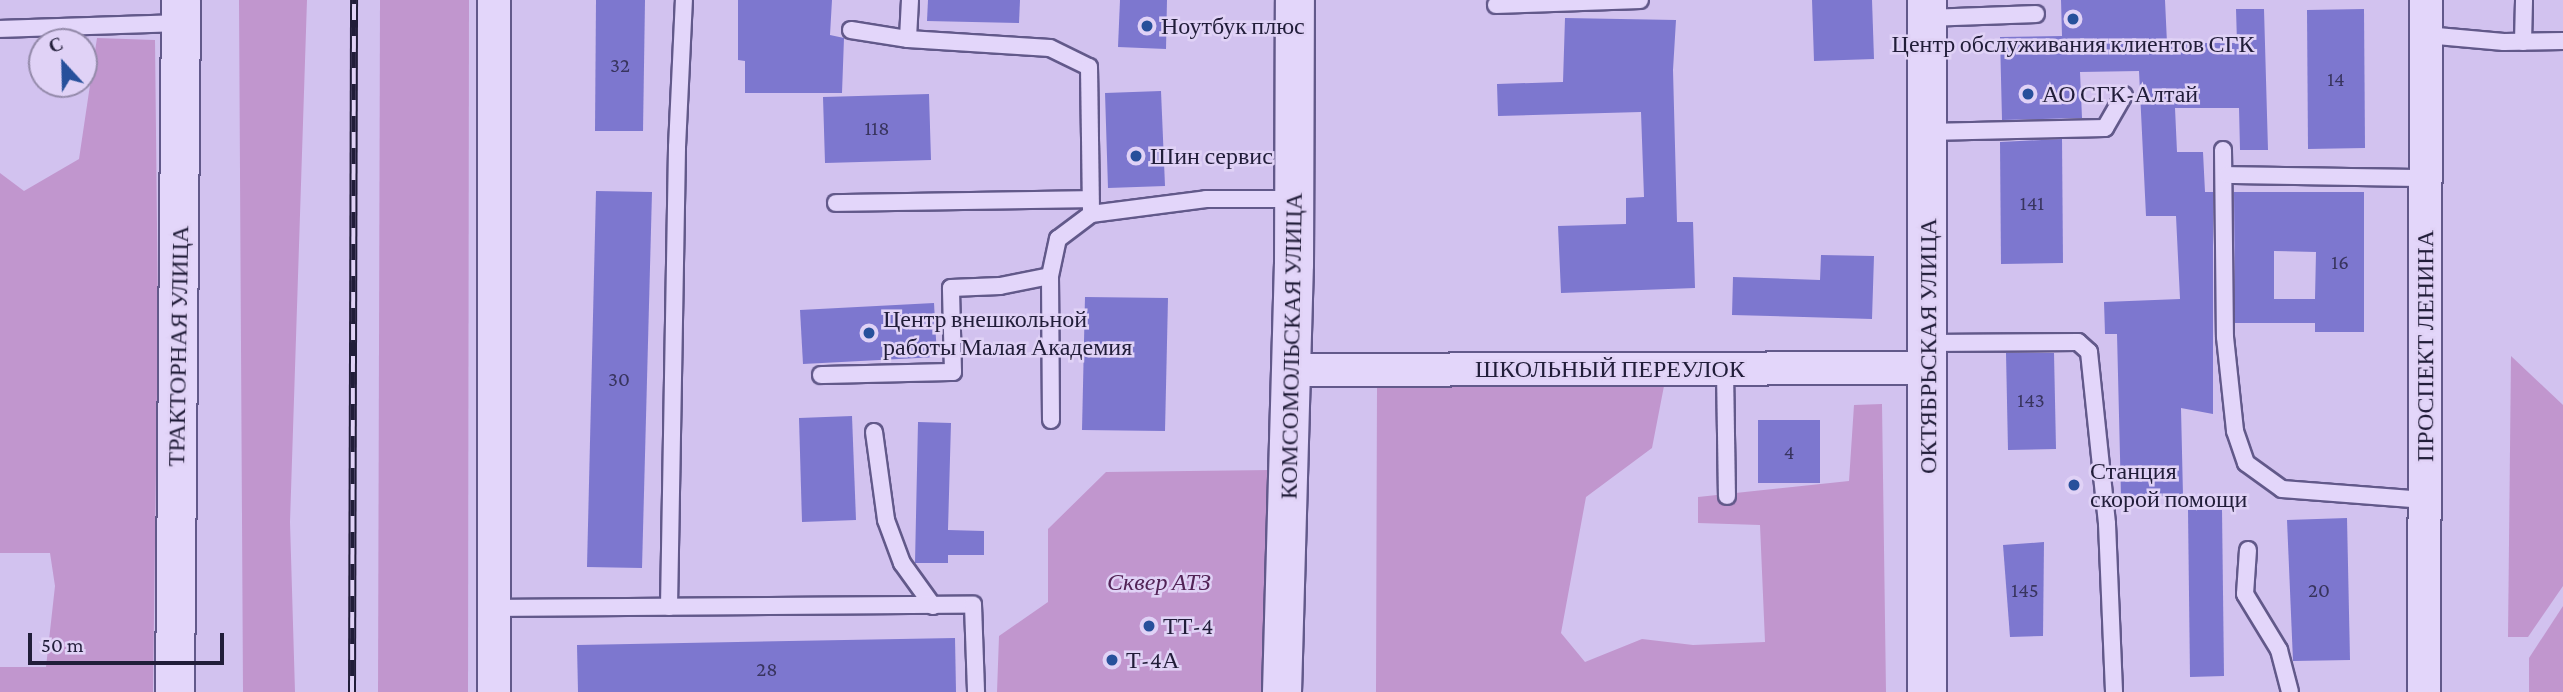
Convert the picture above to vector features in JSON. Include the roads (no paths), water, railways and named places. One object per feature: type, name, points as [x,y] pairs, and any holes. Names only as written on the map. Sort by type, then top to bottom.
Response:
[{"type":"main road","name":"КОМСОМОЛЬСКАЯ УЛИЦА","points":[[1282,692],[1292,370],[1296,0]]},
{"type":"main road","name":"ОКТЯБРЬСКАЯ УЛИЦА","points":[[1927,9],[1927,692]]},
{"type":"main road","name":"ТРАКТОРНАЯ УЛИЦА","points":[[175,692],[181,11]]},
{"type":"street","points":[[494,0],[494,692]]},
{"type":"street","name":"ПРОСПЕКТ ЛЕНИНА","points":[[2424,692],[2426,0]]},
{"type":"street","name":"ШКОЛЬНЫЙ ПЕРЕУЛОК","points":[[1292,370],[1725,370],[1928,355]]},
{"type":"lane","points":[[669,607],[677,147],[684,0]]},
{"type":"lane","points":[[908,39],[911,0]]},
{"type":"lane","points":[[1496,5],[1640,0]]},
{"type":"lane","points":[[2523,42],[2524,0]]},
{"type":"lane","points":[[1927,9],[2036,14]]},
{"type":"lane","points":[[0,29],[181,11]]},
{"type":"lane","points":[[851,30],[908,39],[1050,48],[1089,67],[1091,206],[1058,239],[1050,276],[1051,420]]},
{"type":"lane","points":[[2426,34],[2523,42],[2563,41]]},
{"type":"lane","points":[[1928,132],[2105,128],[2124,94]]},
{"type":"lane","points":[[2223,150],[2227,175],[2225,337],[2235,431],[2246,463],[2282,489],[2425,500]]},
{"type":"lane","points":[[2227,175],[2425,178]]},
{"type":"lane","points":[[836,203],[1091,206],[1206,199],[1295,198]]},
{"type":"lane","points":[[821,375],[953,372],[951,288],[1050,276]]},
{"type":"lane","points":[[1928,355],[2078,342],[2090,352],[2107,524],[2114,692]]},
{"type":"lane","points":[[1725,370],[1727,496]]},
{"type":"lane","points":[[874,432],[886,520],[902,563],[933,606]]},
{"type":"lane","points":[[2248,550],[2245,594],[2279,650],[2290,692]]},
{"type":"lane","points":[[495,608],[973,605],[976,692]]},
{"type":"railway","points":[[352,692],[354,0]]},
{"type":"place","name":"Центр обслуживания клиентов СГК","points":[[2073,19]]},
{"type":"place","name":"Ноутбук плюс","points":[[1147,26]]},
{"type":"place","name":"АО СГК-Алтай","points":[[2028,94]]},
{"type":"place","name":"Шин сервис","points":[[1136,156]]},
{"type":"place","name":"Центр внешкольной работы Малая Академия","points":[[869,333]]},
{"type":"place","name":"Станция скорой помощи","points":[[2074,485]]},
{"type":"place","name":"ТТ-4","points":[[1149,626]]},
{"type":"place","name":"Т-4А","points":[[1112,660]]},
{"type":"park label","name":"Сквер АТЗ","points":[[1159,582]]}]
